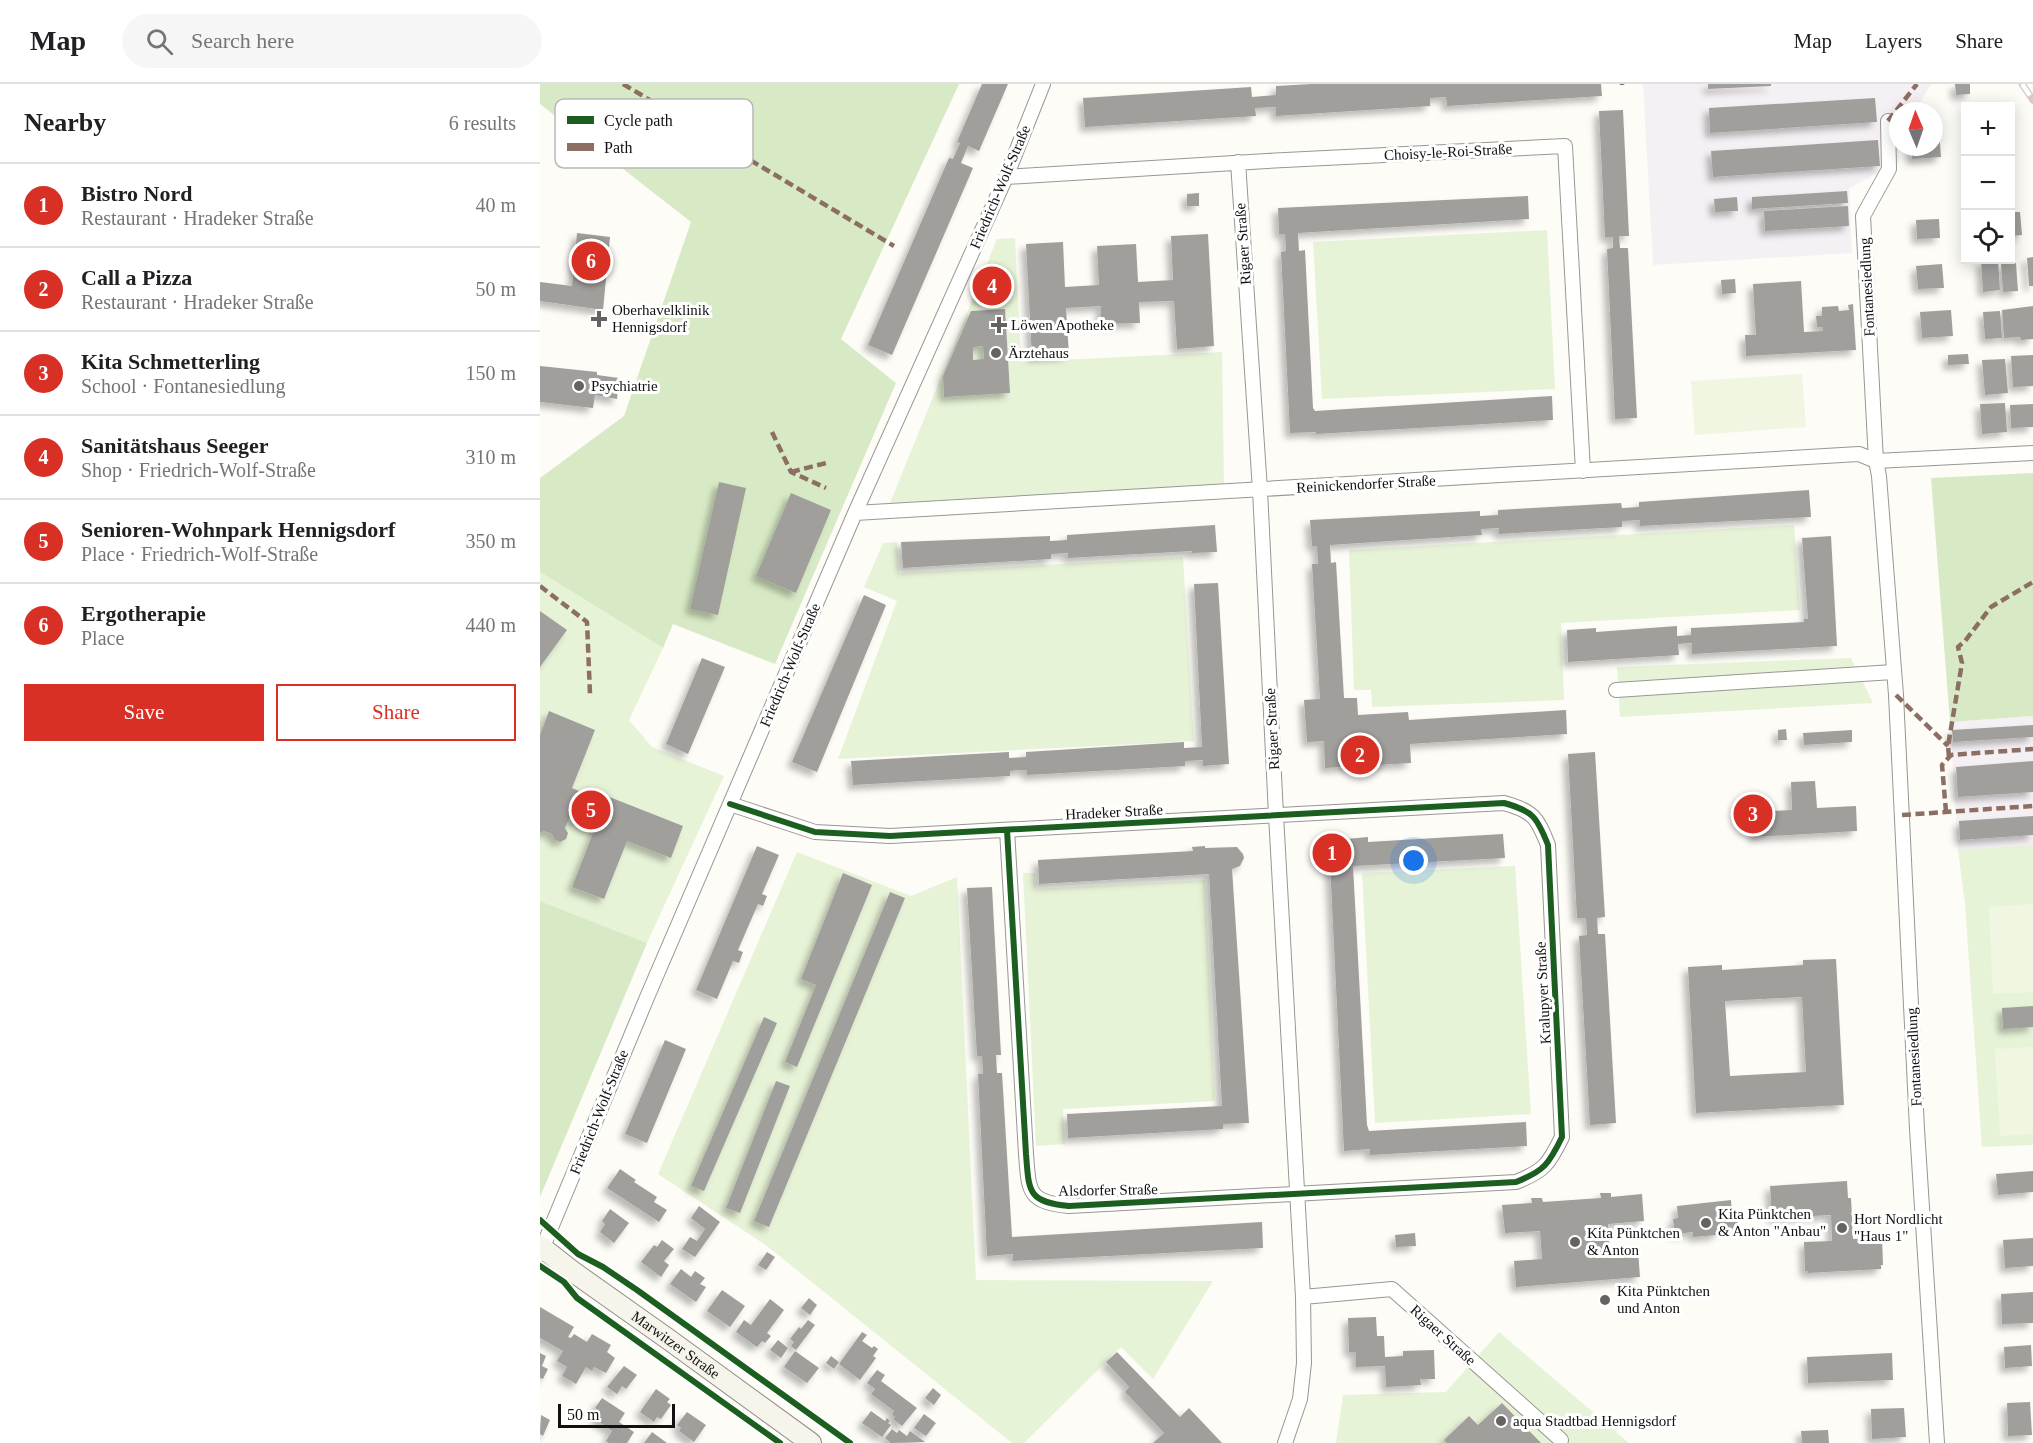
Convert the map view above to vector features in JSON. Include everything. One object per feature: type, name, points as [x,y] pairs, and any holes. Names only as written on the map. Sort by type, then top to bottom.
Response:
[{"type":"main road","name":"Marwitzer Straße","points":[[541,1250],[811,1443]]},
{"type":"street","name":"Friedrich-Wolf-Straße","points":[[541,1250],[855,513],[1006,177],[1043,84]]},
{"type":"street","name":"Fontanesiedlung","points":[[1888,120],[1889,169],[1863,216],[1876,461],[1893,672],[1917,1129],[1938,1443]]},
{"type":"street","name":"Choisy-le-Roi-Straße","points":[[1006,177],[1239,162],[1565,146],[1583,471]]},
{"type":"street","name":"Rigaer Straße","points":[[1239,162],[1260,490],[1303,1297],[1304,1362],[1300,1399],[1285,1443]]},
{"type":"street","points":[[1876,461],[2033,453]]},
{"type":"street","name":"Reinickendorfer Straße","points":[[855,513],[1859,454],[1876,461]]},
{"type":"street","points":[[1616,690],[1893,672]]},
{"type":"street","name":"Hradeker Straße","points":[[730,804],[815,832],[890,836],[1504,803]]},
{"type":"street","name":"Kralupyer Straße","points":[[1504,803],[1526,809],[1541,826],[1548,845],[1562,1137],[1551,1159],[1536,1174],[1516,1182]]},
{"type":"street","name":"Alsdorfer Straße","points":[[1007,830],[1026,1154],[1029,1184],[1035,1196],[1050,1204],[1069,1206],[1516,1182]]},
{"type":"street","name":"Rigaer Straße","points":[[1303,1297],[1392,1289],[1561,1440]]},
{"type":"shaded area","points":[[1643,84],[1931,84],[1920,102],[1889,102],[1889,156],[1899,156],[1899,162],[1849,188],[1852,253],[1653,265]]},
{"type":"shaded area","points":[[2033,716],[2033,845],[1958,850],[1950,722]]},
{"type":"green space","points":[[540,84],[959,84],[841,339],[896,383],[775,664],[673,624],[663,648],[540,572],[540,478],[624,416],[691,222],[622,168],[753,168],[753,99],[555,99],[555,116],[540,104]]},
{"type":"green space","points":[[1547,230],[1555,389],[1322,399],[1313,242]]},
{"type":"green space","points":[[1015,238],[1021,362],[1222,352],[1224,485],[890,503],[997,239]]},
{"type":"green space","points":[[1802,374],[1806,427],[1695,435],[1691,381]]},
{"type":"green space","points":[[2033,473],[2033,716],[1950,722],[1931,478]]},
{"type":"green space","points":[[1794,525],[1800,610],[1561,623],[1564,700],[1372,707],[1371,690],[1354,690],[1349,550]]},
{"type":"green space","points":[[897,542],[899,573],[1183,557],[1194,741],[838,759],[897,601],[864,587],[883,543]]},
{"type":"green space","points":[[540,572],[663,648],[629,720],[652,747],[724,776],[647,943],[540,901]]},
{"type":"green space","points":[[1851,658],[1873,703],[1620,717],[1617,667]]},
{"type":"green space","points":[[2033,845],[2033,1145],[1982,1147],[1965,904],[1958,850]]},
{"type":"green space","points":[[797,852],[911,896],[957,877],[976,1280],[1213,1281],[1153,1379],[1121,1347],[1024,1443],[1012,1443],[767,1246],[658,1174]]},
{"type":"green space","points":[[1515,866],[1531,1114],[1375,1123],[1362,873]]},
{"type":"green space","points":[[1023,873],[1035,873],[1036,889],[1205,880],[1215,1101],[1063,1109],[1065,1144],[1036,1146]]},
{"type":"green space","points":[[540,901],[647,943],[540,1197]]},
{"type":"green space","points":[[2033,904],[2033,992],[1993,994],[1989,907]]},
{"type":"green space","points":[[2033,1047],[2033,1134],[2000,1136],[1995,1049]]},
{"type":"green space","points":[[1499,1332],[1629,1443],[1336,1443],[1343,1395],[1446,1392]]},
{"type":"building","points":[[982,84],[1008,84],[979,151],[968,146],[961,163],[973,168],[892,355],[868,345],[949,158],[953,159],[960,143],[957,142]]},
{"type":"building","points":[[1601,84],[1602,96],[1447,106],[1446,97],[1430,98],[1430,106],[1276,116],[1276,107],[1255,108],[1256,116],[1085,127],[1083,98],[1251,87],[1252,97],[1276,95],[1276,86]]},
{"type":"building","points":[[1708,84],[1771,84],[1771,86],[1708,89]]},
{"type":"building","points":[[1955,84],[1970,84],[1970,94],[1956,95]]},
{"type":"building","points":[[1875,98],[1877,122],[1710,133],[1709,108]]},
{"type":"building","points":[[1623,110],[1629,236],[1619,236],[1620,248],[1628,248],[1637,418],[1615,419],[1607,249],[1613,248],[1613,237],[1605,237],[1599,111]]},
{"type":"building","points":[[1878,140],[1880,166],[1713,177],[1711,151]]},
{"type":"building","points":[[1912,156],[1941,156],[1941,157],[1912,159]]},
{"type":"building","points":[[1847,191],[1848,203],[1752,209],[1752,197]]},
{"type":"building","points":[[1199,193],[1199,206],[1187,206],[1187,194]]},
{"type":"building","points":[[1528,196],[1529,219],[1298,233],[1299,251],[1305,250],[1313,408],[1315,411],[1552,396],[1553,420],[1316,434],[1316,432],[1290,433],[1281,252],[1286,251],[1285,234],[1279,234],[1278,208]]},
{"type":"building","points":[[1737,197],[1738,211],[1715,212],[1714,199]]},
{"type":"building","points":[[1848,206],[1849,226],[1765,231],[1764,211]]},
{"type":"building","points":[[2015,212],[2020,212],[2022,235],[2015,236]]},
{"type":"building","points":[[1939,219],[1940,238],[1917,239],[1916,220]]},
{"type":"building","points":[[577,233],[610,237],[603,310],[540,301],[540,282],[572,286]]},
{"type":"building","points":[[1208,234],[1214,346],[1177,349],[1174,301],[1139,302],[1140,323],[1101,324],[1101,306],[1066,308],[1069,355],[1032,357],[1026,244],[1063,242],[1065,287],[1099,285],[1097,246],[1136,244],[1138,282],[1173,280],[1171,236]]},
{"type":"building","points":[[2033,257],[2033,286],[2029,286],[2027,258]]},
{"type":"building","points":[[2015,263],[2018,291],[2003,292],[2001,264]]},
{"type":"building","points":[[1942,264],[1944,288],[1918,289],[1916,266]]},
{"type":"building","points":[[1981,264],[1998,264],[2000,290],[1983,292]]},
{"type":"building","points":[[1001,273],[1002,298],[976,299],[986,274]]},
{"type":"building","points":[[1735,279],[1736,293],[1722,294],[1721,280]]},
{"type":"building","points":[[1801,281],[1804,332],[1823,331],[1823,327],[1817,327],[1816,316],[1822,316],[1822,307],[1838,306],[1839,311],[1849,310],[1848,305],[1853,304],[1856,350],[1746,356],[1745,335],[1756,335],[1753,284]]},
{"type":"building","points":[[2033,306],[2033,339],[2004,338],[2002,310]]},
{"type":"building","name":"Ärztehaus","points":[[1005,309],[1010,393],[944,397],[943,376],[971,311]],"holes":[[[983,346],[984,359],[973,360],[973,347]]]},
{"type":"building","points":[[1951,310],[1953,336],[1922,338],[1920,312]]},
{"type":"building","points":[[2000,311],[2002,338],[1985,339],[1983,312]]},
{"type":"building","points":[[1968,354],[1969,364],[1948,365],[1948,355]]},
{"type":"building","points":[[2033,355],[2033,386],[2013,387],[2011,356]]},
{"type":"building","points":[[2005,359],[2008,393],[1985,395],[1982,360]]},
{"type":"building","name":"Psychiatrie","points":[[540,366],[597,372],[597,375],[619,378],[617,399],[595,395],[593,408],[540,402]]},
{"type":"building","points":[[2005,403],[2007,432],[1982,434],[1980,404]]},
{"type":"building","points":[[2033,404],[2033,427],[2011,428],[2010,405]]},
{"type":"building","points":[[719,482],[746,488],[718,615],[690,609]]},
{"type":"building","points":[[1809,490],[1811,517],[1640,526],[1640,520],[1622,521],[1622,527],[1499,534],[1499,528],[1481,529],[1482,535],[1330,545],[1331,563],[1336,562],[1344,698],[1357,698],[1358,715],[1408,712],[1409,720],[1566,710],[1567,734],[1410,744],[1411,763],[1325,768],[1324,741],[1307,742],[1304,700],[1320,699],[1312,564],[1318,564],[1317,546],[1312,546],[1310,520],[1480,511],[1480,516],[1498,515],[1498,510],[1621,503],[1622,508],[1639,507],[1639,502]]},
{"type":"building","points":[[791,493],[831,510],[796,593],[756,576]]},
{"type":"building","points":[[1215,525],[1217,552],[1192,553],[1192,551],[1068,558],[1068,553],[1051,554],[1051,559],[903,568],[901,542],[1050,536],[1050,541],[1067,540],[1067,535]]},
{"type":"building","points":[[1831,536],[1837,646],[1692,654],[1692,643],[1678,644],[1679,655],[1568,662],[1567,630],[1596,628],[1596,632],[1677,626],[1677,636],[1691,635],[1691,628],[1804,622],[1804,619],[1808,619],[1802,538]]},
{"type":"building","points":[[1218,583],[1229,764],[1203,766],[1203,760],[1185,761],[1185,766],[1027,775],[1027,770],[1018,770],[1010,771],[1010,776],[853,785],[851,761],[1009,752],[1009,758],[1026,757],[1026,752],[1184,742],[1184,748],[1202,747],[1194,584]]},
{"type":"building","points":[[864,595],[886,605],[817,772],[792,762]]},
{"type":"building","points":[[540,611],[567,630],[540,667]]},
{"type":"building","points":[[702,658],[725,667],[688,754],[666,744]]},
{"type":"building","points":[[549,711],[595,730],[572,788],[605,802],[607,796],[683,826],[671,858],[627,841],[604,899],[572,887],[595,828],[569,819],[565,828],[568,833],[566,839],[560,842],[554,839],[552,834],[544,831],[540,833],[540,735]]},
{"type":"building","points":[[2033,725],[2033,737],[1953,742],[1952,730]]},
{"type":"building","points":[[1786,729],[1787,740],[1778,740],[1778,730]]},
{"type":"building","points":[[1852,730],[1852,742],[1804,745],[1803,733]]},
{"type":"building","points":[[1595,752],[1605,917],[1597,918],[1598,934],[1605,934],[1616,1123],[1590,1125],[1579,936],[1587,935],[1586,918],[1577,918],[1568,754]]},
{"type":"building","points":[[2033,761],[2033,792],[1958,797],[1956,767]]},
{"type":"building","points":[[1815,781],[1817,808],[1856,806],[1857,831],[1754,837],[1752,812],[1792,810],[1791,782]]},
{"type":"building","points":[[2033,816],[2033,835],[1960,840],[1959,821]]},
{"type":"building","points":[[1503,834],[1505,858],[1353,866],[1367,1125],[1369,1131],[1526,1122],[1527,1146],[1370,1155],[1370,1149],[1344,1151],[1330,863],[1318,857],[1318,846],[1326,841],[1368,837],[1368,842]]},
{"type":"building","points":[[757,846],[779,855],[762,894],[767,896],[763,906],[758,904],[738,950],[743,952],[739,963],[733,961],[717,999],[696,990]]},
{"type":"building","points":[[1205,846],[1205,848],[1237,847],[1244,858],[1240,866],[1232,869],[1249,1123],[1223,1124],[1223,1129],[1068,1138],[1067,1114],[1222,1106],[1209,874],[1039,884],[1038,860],[1193,851],[1192,847]]},
{"type":"building","points":[[843,873],[872,885],[797,1067],[785,1062],[816,985],[801,979]]},
{"type":"building","points":[[992,887],[1001,1055],[996,1055],[997,1073],[1002,1073],[1012,1237],[1262,1222],[1263,1248],[1013,1261],[1013,1254],[987,1256],[978,1074],[983,1074],[982,1056],[977,1056],[967,888]]},
{"type":"building","points":[[890,892],[905,898],[769,1227],[754,1221]]},
{"type":"building","points":[[1836,959],[1844,1105],[1696,1113],[1688,967],[1722,965],[1722,970],[1803,965],[1803,960]],"holes":[[[1802,997],[1806,1072],[1730,1076],[1725,1001]]]},
{"type":"building","points":[[2033,1006],[2033,1027],[2003,1029],[2002,1008]]},
{"type":"building","points":[[764,1017],[777,1023],[704,1191],[691,1186]]},
{"type":"building","points":[[665,1040],[686,1049],[647,1143],[625,1134]]},
{"type":"building","points":[[776,1081],[790,1086],[740,1213],[726,1208]]},
{"type":"building","points":[[620,1169],[636,1180],[634,1182],[657,1197],[654,1202],[667,1210],[659,1222],[607,1188]]},
{"type":"building","points":[[2033,1171],[2033,1192],[1998,1195],[1996,1174]]},
{"type":"building","name":"Hort Nordlicht \"Haus 1\"","points":[[1847,1181],[1848,1198],[1851,1198],[1853,1239],[1882,1238],[1883,1265],[1881,1269],[1808,1273],[1805,1271],[1804,1242],[1832,1241],[1831,1215],[1772,1218],[1770,1186]]},
{"type":"building","name":"Kita Pünktchen & Anton","points":[[1600,1193],[1611,1193],[1611,1197],[1642,1194],[1644,1221],[1608,1224],[1610,1253],[1638,1251],[1640,1277],[1516,1287],[1514,1261],[1542,1259],[1540,1231],[1505,1233],[1502,1205],[1532,1203],[1531,1198],[1542,1198],[1543,1202],[1601,1198]]},
{"type":"building","name":"Kita Pünktchen & Anton \"Anbau\"","points":[[1731,1200],[1732,1214],[1737,1214],[1738,1228],[1717,1230],[1717,1235],[1693,1237],[1693,1232],[1675,1234],[1673,1219],[1678,1218],[1677,1206]]},
{"type":"building","points":[[699,1206],[720,1222],[695,1257],[682,1249],[690,1237],[697,1241],[705,1229],[691,1218]]},
{"type":"building","points":[[610,1209],[629,1223],[614,1243],[600,1232],[605,1224],[602,1221]]},
{"type":"building","points":[[1415,1233],[1416,1246],[1396,1247],[1395,1235]]},
{"type":"building","points":[[2033,1238],[2033,1266],[2005,1268],[2003,1240]]},
{"type":"building","points":[[662,1240],[674,1249],[664,1261],[669,1265],[661,1277],[641,1262],[654,1245],[657,1247]]},
{"type":"building","points":[[767,1252],[775,1257],[766,1270],[758,1265]]},
{"type":"building","points":[[681,1269],[691,1277],[695,1271],[705,1278],[700,1284],[706,1287],[696,1302],[670,1284]]},
{"type":"building","points":[[722,1290],[745,1306],[730,1327],[707,1311]]},
{"type":"building","points":[[2033,1292],[2033,1323],[2002,1324],[2001,1294]]},
{"type":"building","points":[[809,1298],[817,1305],[810,1315],[801,1308]]},
{"type":"building","points":[[770,1299],[784,1310],[767,1333],[771,1336],[757,1347],[736,1332],[744,1320],[751,1325]]},
{"type":"building","points":[[540,1307],[574,1327],[568,1337],[571,1338],[574,1334],[587,1342],[592,1334],[611,1345],[607,1352],[615,1358],[606,1373],[594,1367],[592,1371],[586,1367],[576,1384],[562,1376],[567,1367],[557,1361],[563,1351],[540,1338]]},
{"type":"building","points":[[1376,1317],[1377,1336],[1384,1336],[1385,1357],[1403,1356],[1403,1351],[1434,1350],[1435,1379],[1420,1379],[1421,1385],[1386,1387],[1385,1366],[1356,1367],[1356,1352],[1349,1352],[1348,1318]]},
{"type":"building","points":[[808,1320],[815,1325],[796,1350],[791,1346],[794,1342],[790,1339]]},
{"type":"building","points":[[862,1332],[867,1335],[862,1341],[878,1349],[873,1356],[876,1358],[860,1380],[839,1364]]},
{"type":"building","points":[[778,1340],[788,1348],[781,1358],[770,1350]]},
{"type":"building","points":[[2031,1345],[2032,1366],[2005,1368],[2004,1347]]},
{"type":"building","points":[[795,1351],[819,1368],[807,1383],[784,1367]]},
{"type":"building","points":[[1117,1352],[1180,1417],[1189,1408],[1222,1443],[1153,1443],[1164,1433],[1125,1392],[1129,1387],[1106,1362]]},
{"type":"building","points":[[540,1353],[546,1356],[542,1366],[548,1369],[543,1379],[540,1378]]},
{"type":"building","points":[[1892,1353],[1893,1380],[1808,1383],[1807,1357]]},
{"type":"building","points":[[831,1356],[839,1362],[834,1369],[826,1363]]},
{"type":"building","points":[[624,1366],[637,1375],[626,1389],[622,1386],[617,1394],[607,1387]]},
{"type":"building","points":[[877,1370],[885,1375],[881,1381],[917,1408],[902,1426],[893,1419],[894,1411],[871,1394],[875,1389],[867,1383]]},
{"type":"building","points":[[933,1388],[941,1395],[934,1405],[925,1398]]},
{"type":"building","points":[[656,1389],[670,1399],[667,1402],[671,1405],[661,1419],[657,1417],[654,1422],[640,1412]]},
{"type":"building","points":[[602,1398],[625,1413],[619,1422],[634,1432],[627,1443],[606,1441],[612,1431],[595,1419],[600,1411],[595,1408]]},
{"type":"building","points":[[2030,1402],[2032,1435],[2008,1436],[2007,1403]]},
{"type":"building","name":"aqua Stadtbad Hennigsdorf","points":[[1502,1403],[1541,1443],[1447,1443],[1444,1440],[1469,1416],[1478,1425]]},
{"type":"building","points":[[1904,1408],[1906,1437],[1872,1439],[1871,1409]]},
{"type":"building","points":[[871,1411],[885,1421],[887,1418],[890,1421],[888,1423],[891,1425],[882,1437],[862,1423]]},
{"type":"building","points":[[687,1412],[706,1425],[694,1442],[679,1431],[681,1428],[677,1425]]},
{"type":"building","points":[[924,1414],[936,1423],[926,1436],[914,1428]]},
{"type":"building","points":[[541,1415],[550,1420],[543,1436],[540,1434]]},
{"type":"building","points":[[892,1429],[897,1433],[899,1430],[907,1436],[910,1431],[925,1442],[891,1443],[885,1438]]},
{"type":"building","points":[[1828,1430],[1829,1443],[1802,1443],[1801,1431]]},
{"type":"building","points":[[652,1432],[667,1443],[644,1443]]},
{"type":"railway","points":[[2022,84],[2033,100]]},
{"type":"marked path","points":[[623,84],[648,99]]},
{"type":"marked path","points":[[1888,121],[1917,84]]},
{"type":"marked path","points":[[753,162],[894,246]]},
{"type":"marked path","points":[[772,432],[791,472],[826,488]]},
{"type":"marked path","points":[[791,472],[830,462]]},
{"type":"marked path","points":[[1949,757],[1948,746],[1962,663],[1958,647],[1991,607],[2033,582]]},
{"type":"marked path","points":[[540,586],[587,622],[590,694]]},
{"type":"marked path","points":[[1896,695],[1948,746]]},
{"type":"marked path","points":[[1946,812],[1942,765],[1951,755],[2033,749]]},
{"type":"marked path","points":[[1902,815],[2033,806]]},
{"type":"cycle path","points":[[730,804],[815,832],[890,836],[1504,803],[1522,809],[1533,816],[1548,845],[1562,1137],[1553,1154],[1545,1166],[1516,1182],[1069,1206],[1038,1198],[1030,1186],[1027,1167],[1007,830]]},
{"type":"cycle path","points":[[540,1220],[578,1254],[603,1267],[637,1290],[850,1443]]},
{"type":"cycle path","points":[[540,1266],[564,1282],[577,1298],[780,1443]]},
{"type":"place","name":"Ergotherapie","points":[[591,261]]},
{"type":"place","name":"Sanitätshaus Seeger","points":[[992,286]]},
{"type":"place","name":"Oberhavelklinik Hennigsdorf","points":[[599,319]]},
{"type":"place","name":"Löwen Apotheke","points":[[999,325]]},
{"type":"place","name":"Ärztehaus","points":[[996,353]]},
{"type":"place","name":"Psychiatrie","points":[[579,386]]},
{"type":"place","name":"Call a Pizza","points":[[1360,755]]},
{"type":"place","name":"Senioren-Wohnpark Hennigsdorf","points":[[591,810]]},
{"type":"place","name":"Kita Schmetterling","points":[[1753,814]]},
{"type":"place","name":"Bistro Nord","points":[[1332,853]]},
{"type":"place","name":"Kita Pünktchen & Anton \"Anbau\"","points":[[1706,1223]]},
{"type":"place","name":"Hort Nordlicht \"Haus 1\"","points":[[1842,1228]]},
{"type":"place","name":"Kita Pünktchen & Anton","points":[[1575,1242]]},
{"type":"place","name":"Kita Pünktchen und Anton","points":[[1605,1300]]},
{"type":"place","name":"aqua Stadtbad Hennigsdorf","points":[[1501,1421]]}]
